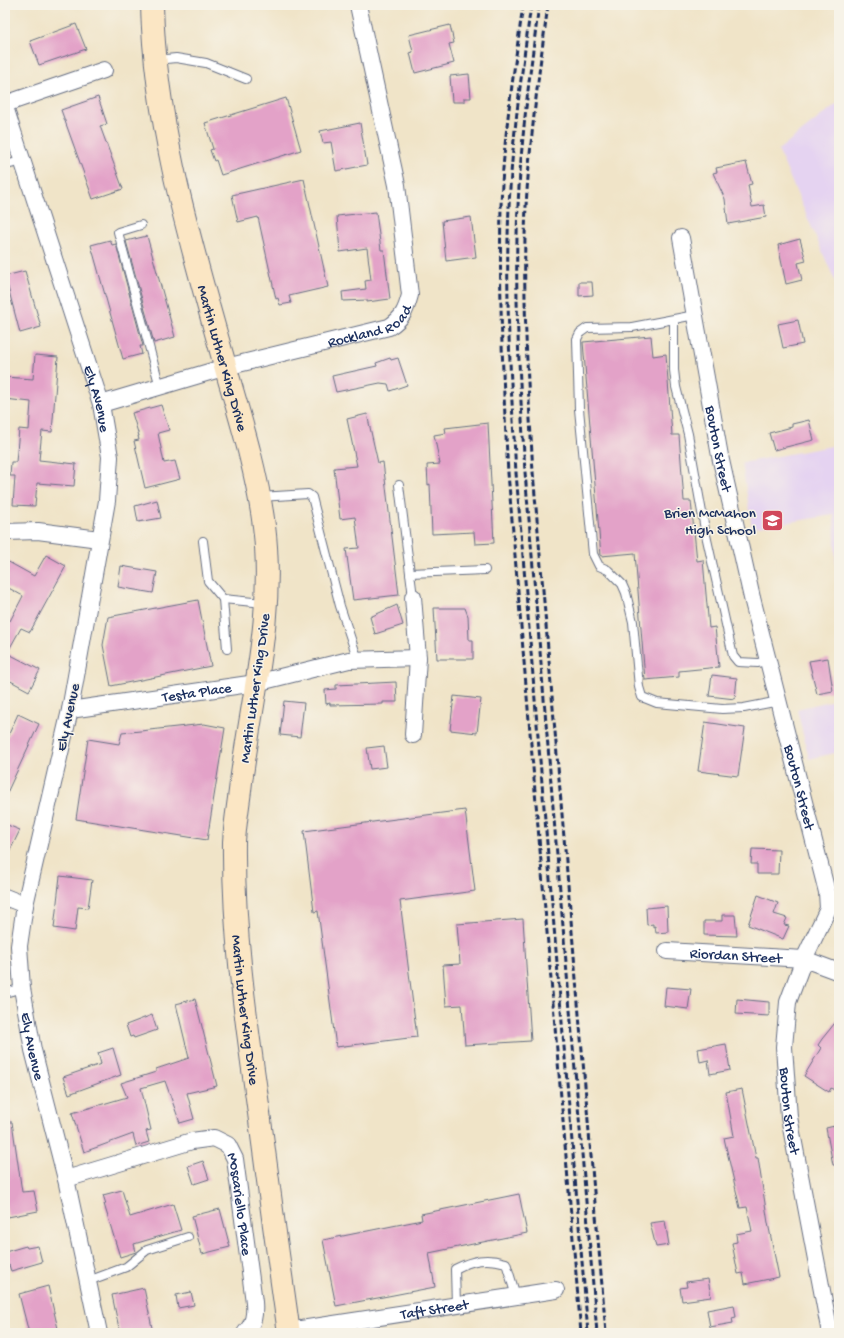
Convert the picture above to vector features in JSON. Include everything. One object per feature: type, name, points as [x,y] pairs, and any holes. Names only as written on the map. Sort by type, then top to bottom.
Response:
[{"type":"main road","name":"Martin Luther King Drive","points":[[152,5],[155,60],[162,116],[176,181],[252,460],[264,529],[265,603],[261,657],[248,729],[234,837],[234,902],[241,986],[288,1332]]},
{"type":"street","name":"Rockland Road","points":[[101,404],[226,367],[389,327],[399,320],[406,312],[410,295],[397,185],[358,5]]},
{"type":"street","points":[[5,105],[104,70]]},
{"type":"street","name":"Ely Avenue","points":[[5,105],[101,404],[110,457],[107,501],[99,538],[70,710],[25,905],[19,946],[22,988],[33,1050],[66,1179],[99,1333]]},
{"type":"street","name":"Bouton Street","points":[[681,238],[720,456],[752,598],[827,892],[828,909],[804,958],[788,1002],[784,1047],[789,1117],[833,1330]]},
{"type":"street","points":[[5,532],[38,531],[99,538]]},
{"type":"street","points":[[413,598],[418,658],[413,735]]},
{"type":"street","name":"Testa Place","points":[[70,710],[256,683],[349,660],[418,658]]},
{"type":"street","points":[[5,897],[25,905]]},
{"type":"street","name":"Riordan Street","points":[[667,951],[804,958],[839,972]]},
{"type":"street","name":"Moscariello Place","points":[[66,1179],[192,1141],[214,1138],[228,1144],[235,1159],[255,1313],[250,1328],[245,1333]]},
{"type":"street","name":"Taft Street","points":[[288,1332],[556,1290]]},
{"type":"lane","points":[[155,60],[176,58],[206,63],[246,79]]},
{"type":"lane","points":[[5,164],[23,161]]},
{"type":"lane","points":[[140,225],[118,232],[160,387]]},
{"type":"lane","points":[[695,315],[632,327],[587,328],[580,333],[577,339],[579,409],[593,554],[599,566],[608,570],[622,584],[626,593],[633,622],[638,681],[642,697],[657,703],[722,709],[744,708],[779,701]]},
{"type":"lane","points":[[674,320],[674,370],[676,387],[688,434],[706,535],[733,656],[738,662],[758,663],[768,660]]},
{"type":"lane","points":[[399,485],[413,598]]},
{"type":"lane","points":[[259,497],[308,494],[312,497],[340,606],[358,660]]},
{"type":"lane","points":[[203,541],[208,581],[223,599],[227,649]]},
{"type":"lane","points":[[410,573],[485,570]]},
{"type":"lane","points":[[223,599],[265,603]]},
{"type":"lane","points":[[5,993],[22,988]]},
{"type":"lane","points":[[88,1281],[126,1267],[147,1250],[188,1237]]},
{"type":"lane","points":[[456,1305],[455,1269],[470,1261],[496,1260],[506,1263],[516,1296]]},
{"type":"shaded area","points":[[839,102],[839,290],[778,150]]},
{"type":"shaded area","name":"Brien McMahon High School","points":[[839,429],[839,607],[837,601],[834,515],[752,528],[742,463],[837,445]]},
{"type":"shaded area","points":[[839,699],[839,752],[809,759],[797,709]]},
{"type":"building","points":[[76,24],[86,49],[39,65],[30,41]]},
{"type":"building","points":[[450,25],[454,43],[449,44],[454,63],[415,73],[410,53],[413,52],[409,35]]},
{"type":"building","points":[[469,74],[471,98],[464,98],[464,102],[452,102],[450,76]]},
{"type":"building","points":[[98,97],[107,124],[100,126],[123,189],[93,199],[61,110]]},
{"type":"building","points":[[286,98],[301,150],[221,175],[216,160],[214,161],[210,150],[213,149],[205,123]]},
{"type":"building","points":[[360,123],[367,165],[336,171],[331,142],[323,143],[320,131]]},
{"type":"building","points":[[746,162],[752,184],[748,185],[752,207],[764,205],[766,217],[728,224],[725,199],[713,173],[717,172],[716,168]]},
{"type":"building","points":[[304,179],[328,287],[289,296],[291,303],[280,305],[278,298],[276,299],[258,217],[238,222],[232,195]]},
{"type":"building","points":[[376,212],[381,250],[384,250],[390,299],[367,302],[367,300],[343,301],[342,292],[366,289],[365,281],[371,280],[367,248],[340,252],[337,216]]},
{"type":"building","points":[[471,217],[476,257],[446,261],[442,221]]},
{"type":"building","points":[[147,236],[175,337],[154,343],[126,241]]},
{"type":"building","points":[[800,239],[806,261],[798,263],[802,280],[786,284],[778,245]]},
{"type":"building","points":[[110,240],[112,245],[116,244],[143,346],[140,346],[142,354],[123,359],[91,245]]},
{"type":"building","points":[[25,271],[41,327],[20,333],[5,276]]},
{"type":"building","points":[[579,282],[592,282],[593,295],[579,296]]},
{"type":"building","points":[[798,320],[803,344],[783,348],[778,324]]},
{"type":"building","points":[[651,336],[653,356],[666,354],[672,435],[679,435],[684,501],[691,501],[697,561],[703,560],[709,628],[715,627],[719,667],[679,671],[679,677],[645,680],[635,553],[601,556],[583,342]]},
{"type":"building","points":[[35,355],[58,357],[52,432],[42,431],[39,460],[76,464],[74,486],[37,483],[35,506],[13,505],[15,476],[10,476],[11,462],[16,462],[19,429],[29,430],[31,402],[5,399],[5,377],[33,379]]},
{"type":"building","points":[[390,358],[391,360],[398,358],[407,385],[390,391],[388,384],[380,383],[336,392],[332,376],[377,366],[376,363]]},
{"type":"building","points":[[161,405],[169,430],[158,433],[164,463],[175,461],[180,479],[145,488],[134,441],[139,440],[139,436],[132,413]]},
{"type":"building","points":[[367,414],[378,463],[383,462],[399,595],[353,600],[346,549],[359,548],[355,517],[340,519],[334,468],[357,466],[347,419]]},
{"type":"building","points":[[809,420],[814,440],[774,450],[769,433],[792,427],[792,424]]},
{"type":"building","points":[[488,423],[494,543],[475,544],[474,532],[432,534],[430,484],[428,485],[427,465],[440,464],[434,435],[446,433],[445,428]]},
{"type":"building","points":[[157,500],[161,518],[138,522],[135,506]]},
{"type":"building","points":[[46,555],[66,566],[30,632],[21,628],[7,653],[40,670],[29,691],[5,678],[5,618],[10,621],[23,596],[5,586],[5,560],[34,576]]},
{"type":"building","points":[[121,566],[157,572],[153,593],[118,587]]},
{"type":"building","points":[[198,600],[211,666],[111,686],[103,645],[108,617]]},
{"type":"building","points":[[397,605],[403,625],[375,634],[370,617]]},
{"type":"building","points":[[434,608],[465,608],[468,616],[469,640],[473,640],[473,659],[437,659]]},
{"type":"building","points":[[828,658],[833,691],[817,694],[809,661]]},
{"type":"building","points":[[712,675],[737,678],[735,699],[709,696]]},
{"type":"building","points":[[396,682],[397,702],[383,702],[383,704],[326,704],[325,690],[336,689],[336,685]]},
{"type":"building","points":[[454,696],[481,699],[477,733],[450,730]]},
{"type":"building","points":[[284,701],[304,703],[300,737],[280,735]]},
{"type":"building","points":[[18,714],[39,724],[5,797],[5,735],[8,736]]},
{"type":"building","points":[[705,722],[745,728],[738,776],[698,771]]},
{"type":"building","points":[[204,724],[225,728],[207,840],[76,819],[88,739],[119,744],[122,733]]},
{"type":"building","points":[[384,746],[387,767],[370,769],[367,748]]},
{"type":"building","points":[[465,810],[475,891],[400,901],[417,1037],[336,1047],[318,911],[314,912],[304,831]]},
{"type":"building","points":[[5,824],[20,830],[5,861]]},
{"type":"building","points":[[752,849],[779,850],[778,874],[757,874],[757,864],[751,864]]},
{"type":"building","points":[[60,876],[92,880],[88,908],[78,907],[75,931],[54,928]]},
{"type":"building","points":[[758,895],[778,903],[774,914],[787,918],[784,925],[789,926],[783,939],[748,925]]},
{"type":"building","points":[[667,906],[668,932],[656,933],[655,926],[653,927],[653,924],[647,925],[646,908]]},
{"type":"building","points":[[722,915],[735,915],[737,936],[704,935],[704,921],[722,921]]},
{"type":"building","points":[[523,919],[531,1041],[465,1045],[462,1005],[446,1006],[443,965],[460,964],[457,924]]},
{"type":"building","points":[[666,987],[691,989],[688,1009],[664,1006]]},
{"type":"building","points":[[195,999],[217,1086],[187,1093],[194,1119],[180,1123],[165,1081],[141,1088],[151,1130],[146,1131],[149,1142],[136,1146],[133,1134],[84,1152],[72,1113],[127,1097],[121,1083],[156,1072],[156,1069],[189,1058],[176,1004]]},
{"type":"building","points":[[737,999],[769,1002],[769,1016],[736,1014]]},
{"type":"building","points":[[152,1015],[157,1030],[134,1038],[133,1036],[130,1037],[126,1025]]},
{"type":"building","points":[[839,1018],[839,1083],[834,1090],[831,1088],[829,1092],[804,1076],[821,1048],[818,1045]]},
{"type":"building","points":[[726,1044],[730,1070],[710,1074],[708,1060],[700,1062],[698,1049]]},
{"type":"building","points":[[113,1048],[121,1075],[69,1094],[63,1077],[101,1064],[98,1053]]},
{"type":"building","points":[[742,1089],[756,1158],[758,1158],[768,1223],[779,1277],[745,1284],[743,1273],[738,1274],[732,1243],[737,1242],[736,1234],[752,1231],[747,1207],[740,1208],[724,1138],[734,1136],[726,1092]]},
{"type":"building","points":[[5,1122],[12,1122],[22,1192],[34,1191],[38,1211],[8,1217],[5,1201]]},
{"type":"building","points":[[839,1125],[839,1165],[833,1165],[826,1128]]},
{"type":"building","points":[[203,1161],[209,1179],[194,1184],[188,1166]]},
{"type":"building","points":[[122,1190],[130,1217],[173,1204],[181,1230],[134,1244],[136,1252],[120,1257],[104,1204],[106,1204],[103,1195]]},
{"type":"building","points":[[519,1194],[527,1233],[429,1253],[435,1287],[336,1306],[323,1240],[422,1220],[421,1214]]},
{"type":"building","points":[[220,1209],[230,1247],[202,1254],[192,1216]]},
{"type":"building","points":[[665,1221],[669,1245],[656,1247],[650,1223]]},
{"type":"building","points":[[26,1246],[27,1248],[38,1246],[42,1262],[11,1271],[9,1265],[5,1266],[5,1252]]},
{"type":"building","points":[[708,1279],[711,1297],[682,1301],[680,1288],[687,1287],[686,1282]]},
{"type":"building","points":[[48,1286],[59,1333],[29,1333],[19,1294]]},
{"type":"building","points":[[144,1288],[153,1333],[120,1333],[112,1295]]},
{"type":"building","points":[[191,1292],[194,1305],[178,1308],[176,1295]]},
{"type":"building","points":[[734,1305],[736,1317],[732,1318],[733,1323],[710,1327],[707,1310]]},
{"type":"railway","points":[[523,5],[509,106],[502,182],[501,307],[503,373],[508,473],[581,1333]]},
{"type":"railway","points":[[531,5],[510,182],[508,307],[516,473],[588,1333]]},
{"type":"railway","points":[[539,5],[529,80],[519,181],[517,306],[525,472],[597,1333]]},
{"type":"railway","points":[[548,5],[532,131],[526,206],[525,306],[533,472],[606,1333]]},
{"type":"place","name":"Brien McMahon High School","points":[[772,521]]}]
